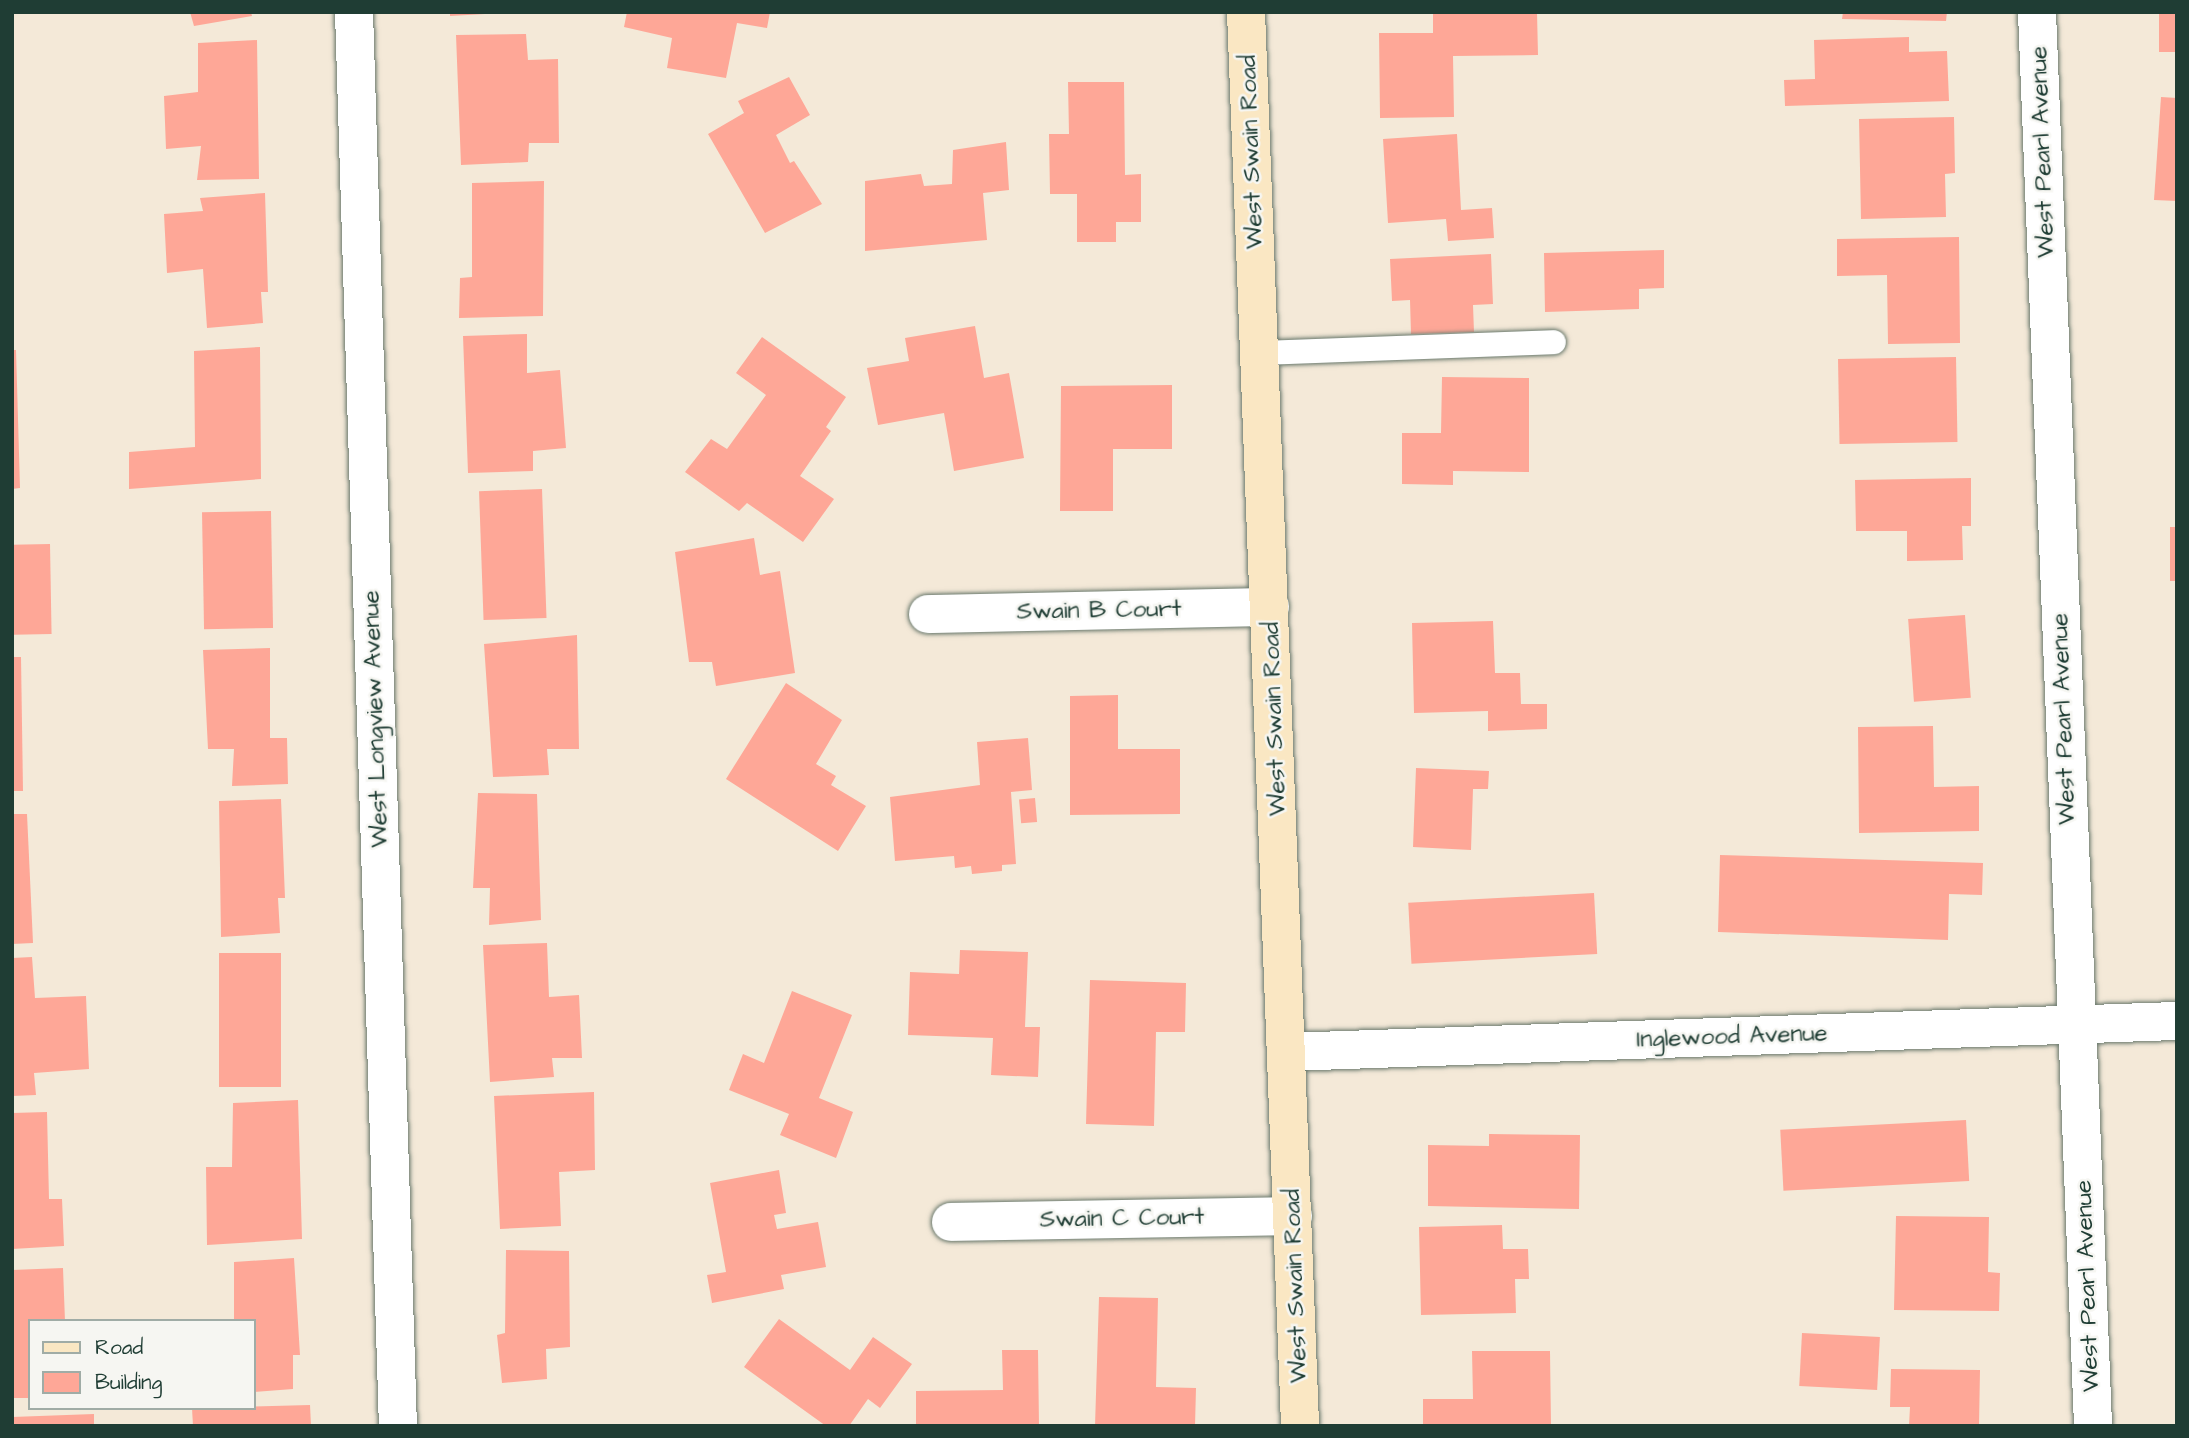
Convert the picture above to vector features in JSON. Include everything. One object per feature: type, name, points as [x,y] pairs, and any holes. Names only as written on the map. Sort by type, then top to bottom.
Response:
[{"type":"main road","name":"West Swain Road","points":[[1246,12],[1288,1052],[1300,1426]]},
{"type":"street","name":"West Longview Avenue","points":[[354,12],[398,1426]]},
{"type":"street","name":"West Pearl Avenue","points":[[2037,12],[2093,1426]]},
{"type":"street","name":"Swain B Court","points":[[928,614],[1270,607]]},
{"type":"street","name":"Inglewood Avenue","points":[[1288,1052],[2177,1021]]},
{"type":"street","name":"Swain C Court","points":[[951,1222],[1293,1216]]},
{"type":"lane","points":[[1260,353],[1554,342]]},
{"type":"building","points":[[190,12],[251,12],[252,16],[194,26]]},
{"type":"building","points":[[450,12],[485,12],[485,14],[450,16]]},
{"type":"building","points":[[627,12],[770,12],[767,28],[737,23],[726,78],[667,68],[672,38],[624,27]]},
{"type":"building","points":[[1433,12],[1537,12],[1538,55],[1453,56],[1454,117],[1380,118],[1379,33],[1433,33]]},
{"type":"building","points":[[1843,12],[1947,12],[1946,21],[1842,19]]},
{"type":"building","points":[[2159,12],[2177,12],[2177,52],[2159,52]]},
{"type":"building","points":[[526,34],[528,60],[558,59],[559,143],[529,143],[528,162],[461,165],[456,35]]},
{"type":"building","points":[[1909,37],[1909,52],[1947,51],[1949,101],[1785,106],[1784,80],[1815,79],[1814,40]]},
{"type":"building","points":[[257,40],[259,179],[197,180],[201,146],[166,149],[164,96],[198,92],[198,43]]},
{"type":"building","points":[[789,77],[810,115],[776,135],[790,163],[794,161],[822,204],[765,233],[708,134],[744,113],[738,101]]},
{"type":"building","points":[[1068,82],[1124,82],[1125,175],[1141,174],[1141,222],[1116,222],[1116,242],[1077,242],[1077,194],[1050,194],[1049,134],[1069,134]]},
{"type":"building","points":[[2161,97],[2177,98],[2177,201],[2154,200]]},
{"type":"building","points":[[1954,117],[1955,173],[1945,174],[1946,217],[1861,219],[1859,119]]},
{"type":"building","points":[[1457,134],[1461,210],[1492,208],[1494,238],[1448,241],[1446,219],[1388,223],[1383,139]]},
{"type":"building","points":[[1006,142],[1009,190],[983,193],[987,240],[865,251],[865,181],[921,174],[924,186],[952,184],[953,150]]},
{"type":"building","points":[[544,181],[543,316],[459,318],[460,278],[472,277],[472,183]]},
{"type":"building","points":[[265,193],[268,292],[261,292],[263,323],[207,328],[203,269],[167,273],[164,214],[203,211],[200,198]]},
{"type":"building","points":[[1959,237],[1960,343],[1888,344],[1887,275],[1837,276],[1837,239]]},
{"type":"building","points":[[1664,250],[1664,288],[1639,289],[1639,309],[1545,312],[1544,253]]},
{"type":"building","points":[[1491,254],[1493,304],[1473,305],[1474,332],[1411,334],[1410,300],[1392,301],[1390,259]]},
{"type":"building","points":[[975,326],[984,378],[1009,373],[1024,458],[954,471],[944,413],[878,425],[867,368],[909,361],[905,338]]},
{"type":"building","points":[[527,334],[527,373],[560,370],[566,448],[533,451],[533,471],[468,473],[463,336]]},
{"type":"building","points":[[762,337],[846,397],[826,427],[831,431],[800,476],[834,499],[803,542],[747,503],[739,511],[685,472],[711,439],[727,449],[766,395],[736,373]]},
{"type":"building","points":[[260,347],[261,479],[129,489],[129,452],[195,447],[194,351]]},
{"type":"building","points":[[12,350],[16,350],[20,488],[12,489]]},
{"type":"building","points":[[1956,357],[1957,442],[1840,444],[1838,359]]},
{"type":"building","points":[[1442,377],[1529,378],[1529,472],[1453,471],[1453,485],[1402,484],[1402,433],[1441,433]]},
{"type":"building","points":[[1172,385],[1172,449],[1113,449],[1113,511],[1060,511],[1061,386]]},
{"type":"building","points":[[1971,478],[1971,526],[1962,526],[1963,560],[1907,561],[1907,531],[1856,531],[1855,480]]},
{"type":"building","points":[[542,489],[547,618],[484,620],[479,491]]},
{"type":"building","points":[[271,511],[273,628],[204,629],[202,512]]},
{"type":"building","points":[[2170,527],[2177,527],[2177,581],[2170,581]]},
{"type":"building","points":[[754,538],[760,575],[780,571],[795,673],[716,686],[712,662],[689,662],[675,552]]},
{"type":"building","points":[[50,544],[52,634],[14,635],[12,545]]},
{"type":"building","points":[[1965,615],[1971,698],[1914,702],[1908,619]]},
{"type":"building","points":[[1493,621],[1495,673],[1520,673],[1521,704],[1547,704],[1547,729],[1488,731],[1488,711],[1414,713],[1412,623]]},
{"type":"building","points":[[577,635],[579,749],[547,749],[549,775],[493,777],[484,644]]},
{"type":"building","points":[[270,648],[270,738],[287,738],[288,784],[232,786],[234,749],[208,749],[203,650]]},
{"type":"building","points":[[12,657],[21,657],[23,791],[12,791]]},
{"type":"building","points":[[786,683],[842,720],[816,764],[836,776],[831,785],[866,806],[838,851],[726,779]]},
{"type":"building","points":[[1118,695],[1118,749],[1180,749],[1180,814],[1070,815],[1070,696]]},
{"type":"building","points":[[1933,726],[1934,787],[1979,786],[1979,831],[1859,833],[1858,727]]},
{"type":"building","points":[[1028,738],[1032,790],[1011,792],[1016,864],[1002,865],[1002,871],[972,874],[971,866],[955,868],[954,856],[895,861],[890,797],[980,785],[977,742]]},
{"type":"building","points":[[1416,768],[1489,771],[1488,789],[1473,789],[1471,850],[1413,847]]},
{"type":"building","points":[[478,793],[537,794],[541,920],[489,925],[490,888],[473,888]]},
{"type":"building","points":[[1035,798],[1037,822],[1021,823],[1019,799]]},
{"type":"building","points":[[281,799],[285,898],[278,898],[280,933],[221,937],[219,801]]},
{"type":"building","points":[[12,814],[27,814],[33,943],[12,944]]},
{"type":"building","points":[[1720,855],[1983,863],[1982,895],[1949,894],[1948,940],[1718,932]]},
{"type":"building","points":[[1594,893],[1597,954],[1411,964],[1408,903]]},
{"type":"building","points":[[547,943],[549,997],[579,995],[582,1058],[552,1058],[554,1077],[490,1082],[483,945]]},
{"type":"building","points":[[960,950],[1028,952],[1025,1027],[1040,1027],[1038,1077],[991,1075],[993,1038],[908,1035],[910,972],[959,974]]},
{"type":"building","points":[[219,953],[281,953],[281,1087],[219,1087]]},
{"type":"building","points":[[32,957],[35,998],[86,996],[89,1069],[34,1073],[36,1095],[12,1096],[12,958]]},
{"type":"building","points":[[1090,980],[1186,983],[1185,1032],[1156,1032],[1154,1126],[1086,1124]]},
{"type":"building","points":[[792,991],[852,1015],[819,1098],[853,1112],[836,1158],[780,1135],[789,1114],[729,1090],[743,1054],[764,1063]]},
{"type":"building","points":[[594,1092],[595,1170],[559,1172],[561,1226],[500,1229],[494,1096]]},
{"type":"building","points":[[298,1100],[302,1239],[207,1245],[206,1167],[232,1167],[233,1103]]},
{"type":"building","points":[[47,1112],[49,1199],[62,1199],[64,1246],[12,1249],[12,1113]]},
{"type":"building","points":[[1966,1120],[1969,1181],[1783,1191],[1780,1130]]},
{"type":"building","points":[[1489,1134],[1580,1135],[1579,1209],[1428,1206],[1428,1145],[1489,1146]]},
{"type":"building","points":[[779,1170],[786,1213],[774,1215],[777,1229],[818,1222],[826,1267],[781,1275],[784,1289],[712,1303],[707,1275],[726,1272],[710,1183]]},
{"type":"building","points":[[1896,1216],[1989,1217],[1988,1272],[2000,1273],[1999,1311],[1894,1310]]},
{"type":"building","points":[[1502,1225],[1503,1249],[1528,1249],[1529,1279],[1515,1279],[1516,1313],[1421,1315],[1419,1227]]},
{"type":"building","points":[[506,1250],[569,1251],[570,1347],[546,1349],[547,1379],[502,1383],[497,1335],[505,1333]]},
{"type":"building","points":[[294,1258],[300,1355],[293,1355],[293,1389],[256,1392],[256,1319],[234,1319],[234,1262]]},
{"type":"building","points":[[63,1268],[65,1319],[28,1319],[28,1398],[12,1398],[12,1270]]},
{"type":"building","points":[[1099,1297],[1158,1298],[1156,1387],[1196,1388],[1195,1426],[1095,1426]]},
{"type":"building","points":[[779,1319],[850,1370],[873,1337],[912,1364],[880,1408],[868,1399],[849,1426],[826,1426],[744,1367]]},
{"type":"building","points":[[1802,1333],[1880,1337],[1877,1390],[1799,1386]]},
{"type":"building","points":[[1002,1350],[1038,1350],[1039,1426],[916,1426],[916,1391],[1003,1390]]},
{"type":"building","points":[[1472,1351],[1550,1351],[1551,1426],[1423,1426],[1423,1399],[1473,1399]]},
{"type":"building","points":[[1891,1369],[1980,1370],[1979,1426],[1909,1426],[1910,1407],[1890,1407]]},
{"type":"building","points":[[310,1405],[311,1426],[193,1426],[192,1410],[256,1410],[256,1406]]},
{"type":"building","points":[[94,1414],[94,1426],[12,1426],[12,1417]]}]
